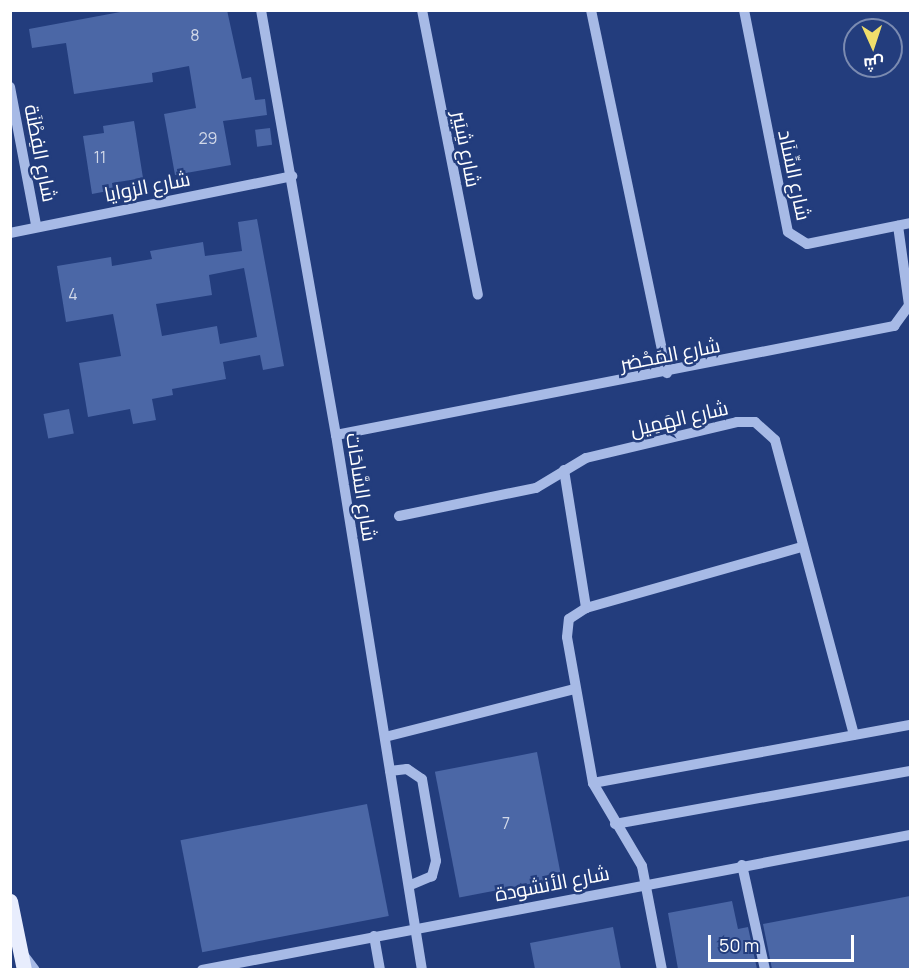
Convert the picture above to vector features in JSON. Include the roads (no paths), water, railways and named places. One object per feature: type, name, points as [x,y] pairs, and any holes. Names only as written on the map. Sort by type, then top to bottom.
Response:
[{"type":"main road","points":[[10,901],[24,969]]},
{"type":"street","name":"شارع السَّاحَات","points":[[261,10],[336,435],[422,969]]},
{"type":"street","name":"شارع شِبَير","points":[[422,10],[478,295]]},
{"type":"street","points":[[591,10],[667,373]]},
{"type":"street","name":"شارع السِّنَاد","points":[[744,10],[788,232],[807,244],[898,226]]},
{"type":"street","name":"شارع الفِطْنَة","points":[[10,87],[36,225]]},
{"type":"street","name":"شارع الزوايا","points":[[10,232],[36,225],[292,176]]},
{"type":"street","points":[[898,226],[910,223]]},
{"type":"street","name":"شارع المَحْضر","points":[[336,435],[667,373],[894,326],[909,305],[898,226]]},
{"type":"street","name":"شارع الهَمِيل","points":[[399,516],[536,488],[586,458],[737,422],[755,422],[775,440],[854,735]]},
{"type":"street","points":[[564,470],[586,608]]},
{"type":"street","points":[[662,969],[647,882],[635,850],[615,824],[593,783],[575,689],[567,628],[569,619],[586,608],[802,547]]},
{"type":"street","points":[[385,737],[575,689]]},
{"type":"street","points":[[593,783],[910,725]]},
{"type":"street","points":[[390,771],[413,771],[422,779],[436,861],[432,876],[409,886]]},
{"type":"street","points":[[615,824],[910,771]]},
{"type":"street","name":"شارع الأنشودة","points":[[201,969],[416,929],[647,882],[910,835]]},
{"type":"street","points":[[742,865],[765,969]]},
{"type":"street","points":[[374,936],[380,969]]},
{"type":"street","points":[[20,951],[35,969]]}]
